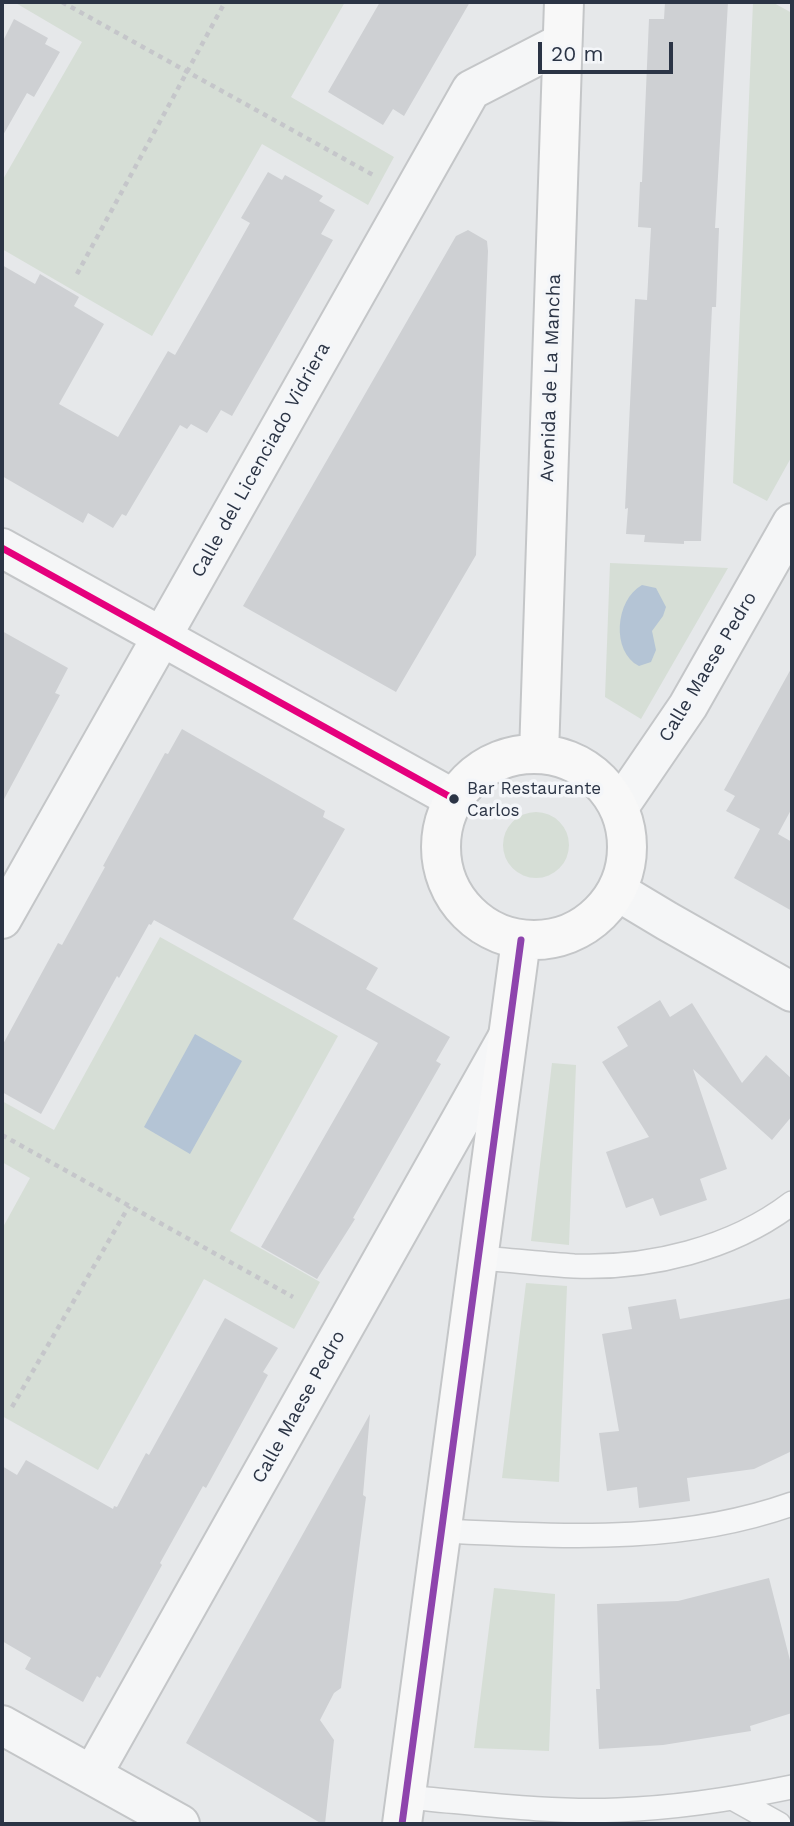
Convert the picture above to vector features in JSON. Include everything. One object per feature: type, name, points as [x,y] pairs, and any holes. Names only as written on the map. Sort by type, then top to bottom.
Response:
[{"type":"main road","name":"Avenida de La Mancha","points":[[539,754],[564,2]]},
{"type":"main road","points":[[539,754],[572,761],[600,780],[619,807],[626,828],[628,849],[625,871],[617,891],[603,911],[585,926],[563,937],[539,941],[521,940],[491,930],[471,916],[454,896],[444,873],[441,848],[444,823],[454,799],[470,780],[490,765],[514,756],[539,754]]},
{"type":"main road","points":[[403,1811],[521,940]]},
{"type":"street","name":"Calle del Licenciado Vidriera","points":[[2,919],[471,90],[562,43]]},
{"type":"street","name":"Calle Maese Pedro","points":[[619,807],[688,706],[792,523]]},
{"type":"street","points":[[2,548],[454,799]]},
{"type":"street","points":[[617,891],[792,992]]},
{"type":"street","name":"Calle Maese Pedro","points":[[92,1775],[507,1038]]},
{"type":"street","points":[[2,1725],[180,1824]]},
{"type":"lane","points":[[478,1258],[575,1266],[615,1265],[665,1259],[740,1234],[782,1212],[792,1203]]},
{"type":"lane","points":[[440,1531],[623,1536],[723,1524],[792,1504]]},
{"type":"lane","points":[[403,1811],[617,1810],[676,1807],[792,1787]]},
{"type":"lane","points":[[734,1799],[779,1824]]},
{"type":"path","points":[[62,2],[411,195]]},
{"type":"path","points":[[77,274],[225,2]]},
{"type":"path","points":[[2,1135],[293,1297]]},
{"type":"path","points":[[12,1407],[129,1206]]},
{"type":"shaded area","points":[[14,2],[345,2],[291,97],[394,157],[368,205],[262,144],[152,336],[2,249],[2,181],[82,42]]},
{"type":"shaded area","points":[[753,2],[772,2],[792,13],[792,456],[767,501],[733,483]]},
{"type":"shaded area","points":[[610,563],[728,568],[641,719],[605,697]]},
{"type":"shaded area","points":[[536,812],[559,822],[569,845],[559,868],[536,878],[513,868],[503,845],[513,822]]},
{"type":"shaded area","points":[[160,937],[338,1036],[230,1231],[320,1282],[294,1329],[204,1279],[98,1470],[2,1416],[2,1229],[30,1178],[2,1162],[2,1101],[54,1130]]},
{"type":"shaded area","points":[[552,1063],[576,1065],[569,1245],[531,1241]]},
{"type":"shaded area","points":[[526,1283],[567,1286],[559,1482],[502,1478]]},
{"type":"shaded area","points":[[494,1588],[555,1594],[549,1751],[474,1748]]},
{"type":"water","points":[[642,585],[656,588],[666,607],[652,631],[656,650],[651,662],[639,666],[624,650],[620,626],[626,602]]},
{"type":"water","points":[[195,1034],[242,1061],[190,1154],[144,1127]]},
{"type":"building","points":[[380,2],[470,2],[404,116],[393,109],[383,125],[328,92]]},
{"type":"building","points":[[665,2],[728,2],[715,228],[719,228],[716,307],[712,307],[701,541],[684,541],[684,544],[644,542],[645,535],[626,534],[628,508],[625,509],[635,299],[647,300],[651,228],[638,227],[649,19],[664,19]]},
{"type":"building","points":[[14,19],[48,38],[45,44],[60,52],[34,97],[27,93],[2,137],[2,43]]},
{"type":"building","points":[[268,172],[282,180],[285,175],[323,196],[319,201],[335,210],[321,234],[333,240],[232,416],[221,410],[207,433],[191,424],[187,429],[180,425],[126,516],[122,514],[113,528],[88,513],[83,523],[2,476],[2,265],[35,284],[40,274],[79,297],[74,306],[104,324],[59,404],[118,437],[168,351],[175,355],[210,294],[250,223],[241,218]]},
{"type":"building","points":[[468,230],[487,241],[488,251],[476,555],[396,692],[243,606],[456,236]]},
{"type":"building","points":[[2,631],[68,668],[55,693],[60,695],[2,803]]},
{"type":"building","points":[[792,667],[792,808],[778,834],[792,842],[792,911],[734,878],[760,829],[726,811],[735,796],[724,790]]},
{"type":"building","points":[[182,729],[325,811],[323,817],[345,829],[293,919],[378,968],[366,989],[450,1037],[436,1061],[441,1064],[353,1218],[355,1219],[317,1279],[261,1247],[378,1043],[154,920],[149,924],[119,978],[117,976],[41,1114],[2,1092],[2,1046],[58,943],[62,945],[165,753],[168,754]]},
{"type":"building","points":[[660,1000],[670,1017],[692,1003],[742,1083],[766,1055],[792,1079],[792,1116],[772,1140],[693,1069],[727,1169],[700,1179],[707,1200],[660,1216],[653,1198],[626,1208],[606,1152],[649,1137],[602,1062],[628,1046],[617,1027]]},
{"type":"building","points":[[792,1298],[792,1451],[754,1469],[687,1478],[690,1501],[639,1508],[637,1487],[607,1491],[599,1433],[619,1431],[602,1334],[632,1329],[628,1307],[676,1299],[680,1319]]},
{"type":"building","points":[[225,1318],[278,1348],[263,1372],[268,1375],[206,1488],[203,1486],[100,1678],[97,1676],[83,1702],[25,1669],[31,1658],[2,1641],[2,1466],[17,1475],[26,1460],[113,1509],[114,1506],[117,1507]]},
{"type":"building","points":[[370,1414],[363,1495],[366,1497],[341,1688],[334,1693],[320,1720],[334,1740],[325,1824],[322,1824],[186,1743]]},
{"type":"building","points":[[769,1578],[792,1668],[792,1713],[750,1726],[751,1731],[663,1745],[599,1749],[596,1689],[600,1689],[597,1604],[678,1601]]},
{"type":"transit line","points":[[2,548],[454,799]]},
{"type":"transit line","points":[[402,1824],[521,940]]},
{"type":"place","name":"Bar Restaurante Carlos","points":[[454,799]]}]
